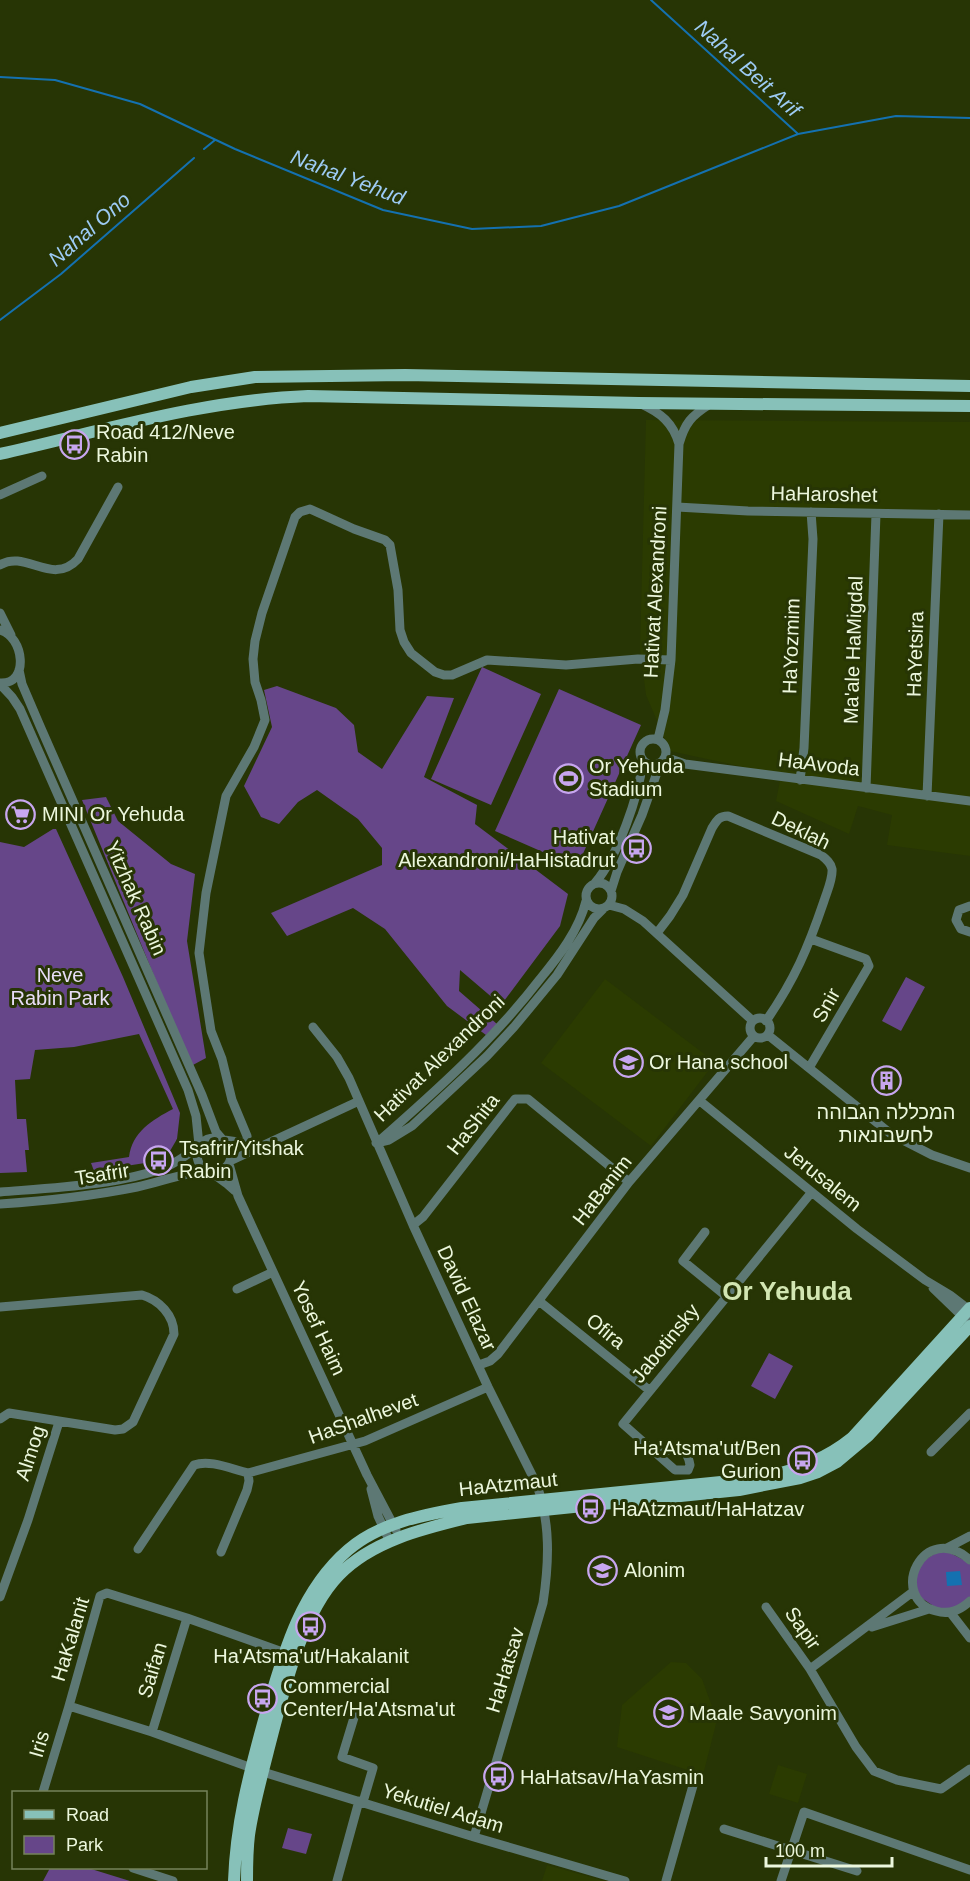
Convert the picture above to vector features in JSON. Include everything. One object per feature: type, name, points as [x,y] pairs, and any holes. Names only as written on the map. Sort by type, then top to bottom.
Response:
[{"type":"main road","points":[[0,433],[191,387],[255,377],[405,375],[970,386]]},
{"type":"main road","points":[[0,454],[174,413],[252,400],[308,396],[639,403],[970,406]]},
{"type":"main road","name":"HaAtzmaut","points":[[290,1656],[328,1588],[351,1564],[395,1540],[466,1518],[543,1504],[761,1478],[801,1468],[831,1453],[852,1438],[968,1316]]},
{"type":"main road","name":"HaAtzmaut","points":[[234,1881],[237,1834],[309,1596],[325,1573],[354,1545],[388,1527],[434,1513],[462,1508],[543,1504]]},
{"type":"main road","name":"HaAtzmaut","points":[[247,1881],[257,1769]]},
{"type":"street","points":[[639,403],[665,418],[679,444]]},
{"type":"street","name":"Hativat Alexandroni","points":[[658,740],[665,710],[671,660],[679,444],[687,421],[710,404]]},
{"type":"street","points":[[0,495],[42,476]]},
{"type":"street","points":[[0,565],[9,560],[16,560],[50,570],[66,569],[72,566],[78,560],[118,487]]},
{"type":"street","name":"HaHaroshet","points":[[677,507],[811,513],[970,515]]},
{"type":"street","points":[[247,1149],[247,1136],[232,1100],[222,1059],[211,1031],[199,953],[206,893],[226,796],[254,747],[265,720],[255,682],[253,659],[255,641],[262,613],[295,517],[300,512],[310,509],[385,540],[390,545],[398,590],[400,630],[404,642],[411,653],[435,672],[452,675],[487,660],[566,665],[638,659],[671,660]]},
{"type":"street","name":"HaYozmim","points":[[800,780],[804,748],[813,539],[811,513]]},
{"type":"street","name":"Ma'ale HaMigdal","points":[[866,788],[876,513]]},
{"type":"street","name":"HaYetsira","points":[[927,796],[939,514]]},
{"type":"street","points":[[0,613],[12,638]]},
{"type":"street","points":[[0,630],[8,633],[12,638]]},
{"type":"street","name":"Yitzhak Rabin","points":[[12,638],[20,656],[19,670],[22,684],[216,1132],[223,1140]]},
{"type":"street","points":[[0,684],[13,680],[19,670]]},
{"type":"street","name":"Yitzhak Rabin","points":[[0,684],[15,702],[29,730],[152,1006],[194,1107],[199,1146]]},
{"type":"street","points":[[606,907],[617,872],[642,815],[666,748],[658,740],[649,739],[642,744],[640,752],[643,760],[634,803],[605,869],[595,884],[591,885],[586,892],[586,901],[595,909],[606,907],[624,909],[643,921]]},
{"type":"street","points":[[643,760],[651,765],[662,760]]},
{"type":"street","name":"HaAvoda","points":[[662,760],[970,801]]},
{"type":"street","name":"Deklah","points":[[657,933],[683,895],[717,820],[722,816],[728,816],[821,855],[831,866],[831,879],[811,939],[791,983],[766,1021]]},
{"type":"street","points":[[595,884],[606,885],[611,893],[753,1022]]},
{"type":"street","name":"Hativat Alexandroni","points":[[376,1143],[453,1074],[507,1020],[549,968],[579,922],[586,901]]},
{"type":"street","points":[[970,906],[959,910],[956,920],[961,929],[970,932]]},
{"type":"street","name":"Hativat Alexandroni","points":[[376,1143],[389,1140],[412,1126],[487,1056],[557,975],[594,918],[606,907]]},
{"type":"street","name":"Snir","points":[[809,1068],[869,966],[866,958],[811,939]]},
{"type":"street","points":[[761,1019],[766,1021],[770,1027],[768,1035],[761,1038],[754,1036],[750,1029],[753,1022],[761,1019]]},
{"type":"street","name":"David Elazar","points":[[313,1028],[337,1057],[359,1101],[488,1387],[537,1483],[543,1504]]},
{"type":"street","points":[[768,1035],[891,1134],[932,1155],[970,1168]]},
{"type":"street","name":"HaBanim","points":[[478,1365],[490,1361],[498,1354],[629,1182],[754,1036]]},
{"type":"street","name":"HaShita","points":[[413,1225],[423,1217],[515,1100],[528,1099],[629,1182]]},
{"type":"street","points":[[247,1149],[211,1138],[199,1146],[198,1162],[210,1172],[222,1171],[247,1149],[272,1141],[359,1101]]},
{"type":"street","name":"Jerusalem","points":[[700,1101],[811,1193],[925,1280],[950,1295],[968,1316]]},
{"type":"street","points":[[223,1140],[231,1150],[230,1163]]},
{"type":"street","name":"Tsafrir","points":[[0,1192],[72,1185],[141,1174],[173,1164],[199,1146]]},
{"type":"street","name":"Yosef Haim","points":[[230,1163],[238,1196],[354,1445],[395,1540]]},
{"type":"street","name":"Tsafrir","points":[[0,1204],[99,1194],[139,1187],[190,1173],[210,1172]]},
{"type":"street","name":"Yosef Haim","points":[[210,1172],[226,1183],[238,1196]]},
{"type":"street","name":"Jabotinsky","points":[[660,1455],[623,1424],[811,1193]]},
{"type":"street","points":[[705,1232],[683,1261],[726,1296]]},
{"type":"street","points":[[237,1289],[273,1272]]},
{"type":"street","points":[[0,1307],[135,1294],[158,1302],[172,1322],[174,1329],[173,1337],[133,1422],[123,1429],[115,1430],[9,1413],[0,1419]]},
{"type":"street","name":"Ofira","points":[[539,1301],[650,1390]]},
{"type":"street","name":"HaShalhevet","points":[[138,1549],[194,1465],[210,1463],[248,1473],[354,1445],[488,1387]]},
{"type":"street","points":[[931,1452],[970,1413]]},
{"type":"street","name":"Almog","points":[[0,1597],[5,1569],[28,1520],[59,1422]]},
{"type":"street","points":[[221,1552],[247,1490],[248,1473]]},
{"type":"street","name":"HaHatsav","points":[[474,1837],[543,1603],[548,1567],[543,1504]]},
{"type":"street","points":[[947,1548],[970,1536]]},
{"type":"street","points":[[970,1560],[962,1553],[947,1548],[930,1551],[915,1566],[912,1576],[914,1591],[922,1604],[929,1609],[941,1613],[950,1612],[962,1608],[970,1600]]},
{"type":"street","points":[[810,1669],[914,1591]]},
{"type":"street","name":"HaKalanit","points":[[257,1769],[69,1706],[100,1596],[107,1593],[187,1618],[290,1656]]},
{"type":"street","name":"Sapir","points":[[766,1607],[810,1669],[874,1771],[897,1780],[941,1790],[970,1769]]},
{"type":"street","points":[[864,1630],[929,1609]]},
{"type":"street","points":[[950,1612],[970,1638]]},
{"type":"street","name":"Saifan","points":[[152,1732],[187,1618]]},
{"type":"street","name":"Iris","points":[[43,1791],[69,1706]]},
{"type":"street","points":[[337,1881],[373,1768],[342,1757],[356,1711]]},
{"type":"street","name":"Yekutiel Adam","points":[[257,1769],[474,1837],[625,1881]]},
{"type":"street","points":[[666,1881],[696,1775]]},
{"type":"street","points":[[782,1881],[804,1812],[970,1870]]},
{"type":"street","points":[[724,1829],[857,1871]]},
{"type":"street","points":[[135,1869],[173,1881]]},
{"type":"shaded area","points":[[646,420],[970,422],[970,856],[887,845],[892,815],[858,806],[849,834],[776,801],[781,775],[670,751],[646,695],[640,649]]},
{"type":"shaded area","name":"Or Hana school","points":[[605,979],[715,1062],[651,1146],[541,1063]]},
{"type":"shaded area","name":"Maale Savyonim","points":[[671,1662],[686,1663],[702,1679],[717,1720],[703,1775],[617,1747],[622,1705]]},
{"type":"shaded area","points":[[778,1765],[807,1774],[798,1803],[769,1794]]},
{"type":"shaded area","points":[[547,1865],[605,1881],[542,1881]]},
{"type":"green space","points":[[482,667],[541,694],[491,805],[431,779]]},
{"type":"green space","points":[[277,686],[336,708],[354,725],[358,752],[382,769],[427,696],[454,698],[424,777],[477,805],[475,824],[568,894],[560,926],[501,1005],[460,970],[459,991],[497,1024],[486,1035],[447,1006],[385,929],[353,908],[287,936],[271,913],[382,865],[382,848],[358,819],[317,790],[298,802],[279,824],[261,817],[244,786],[272,727],[264,690]]},
{"type":"green space","name":"Or Yehuda Stadium","points":[[559,689],[641,725],[577,867],[495,831]]},
{"type":"green space","points":[[106,797],[118,821],[171,864],[195,874],[187,941],[206,1058],[191,1066],[82,800]]},
{"type":"green space","name":"Neve Rabin Park","points":[[56,829],[123,977],[180,1113],[177,1139],[170,1151],[160,1158],[145,1163],[94,1171],[91,1163],[129,1157],[134,1140],[144,1128],[173,1109],[139,1034],[74,1047],[35,1050],[30,1079],[15,1080],[17,1119],[26,1119],[29,1150],[25,1150],[27,1172],[0,1173],[0,842],[24,847]]},
{"type":"green space","points":[[906,977],[925,987],[901,1031],[882,1021]]},
{"type":"green space","points":[[769,1353],[793,1366],[775,1399],[751,1386]]},
{"type":"green space","points":[[942,1549],[970,1563],[970,1598],[961,1607],[941,1611],[917,1595],[917,1565]]},
{"type":"green space","points":[[288,1828],[312,1834],[306,1854],[282,1848]]},
{"type":"green space","points":[[49,1869],[91,1869],[130,1881],[43,1881]]},
{"type":"water","points":[[960,1571],[962,1585],[947,1586],[946,1572]]},
{"type":"waterway","name":"Nahal Beit Arif","points":[[651,0],[797,133]]},
{"type":"waterway","name":"Nahal Yehud","points":[[0,77],[55,80],[140,104],[235,149],[383,210],[472,229],[541,226],[619,206],[798,134],[896,116],[970,118]]},
{"type":"waterway","name":"Nahal Ono","points":[[204,149],[215,140]]},
{"type":"waterway","name":"Nahal Ono","points":[[0,320],[61,274],[194,158]]},
{"type":"place","name":"Road 412/Neve Rabin","points":[[75,444]]},
{"type":"place","name":"Or Yehuda Stadium","points":[[568,778]]},
{"type":"place","name":"MINI Or Yehuda","points":[[21,814]]},
{"type":"place","name":"Hativat Alexandroni/HaHistadrut","points":[[636,848]]},
{"type":"place","name":"Or Hana school","points":[[628,1062]]},
{"type":"place","name":"המכללה הגבוהה לחשבונאות","points":[[886,1081]]},
{"type":"place","name":"Tsafrir/Yitshak Rabin","points":[[158,1160]]},
{"type":"place","name":"Ha'Atsma'ut/Ben Gurion","points":[[802,1460]]},
{"type":"place","name":"HaAtzmaut/HaHatzav","points":[[591,1509]]},
{"type":"place","name":"Alonim","points":[[603,1570]]},
{"type":"place","name":"Ha'Atsma'ut/Hakalanit","points":[[311,1626]]},
{"type":"place","name":"Commercial Center/Ha'Atsma'ut","points":[[262,1698]]},
{"type":"place","name":"Maale Savyonim","points":[[668,1713]]},
{"type":"place","name":"HaHatsav/HaYasmin","points":[[499,1777]]},
{"type":"district","name":"Or Yehuda","points":[[787,1291]]}]
